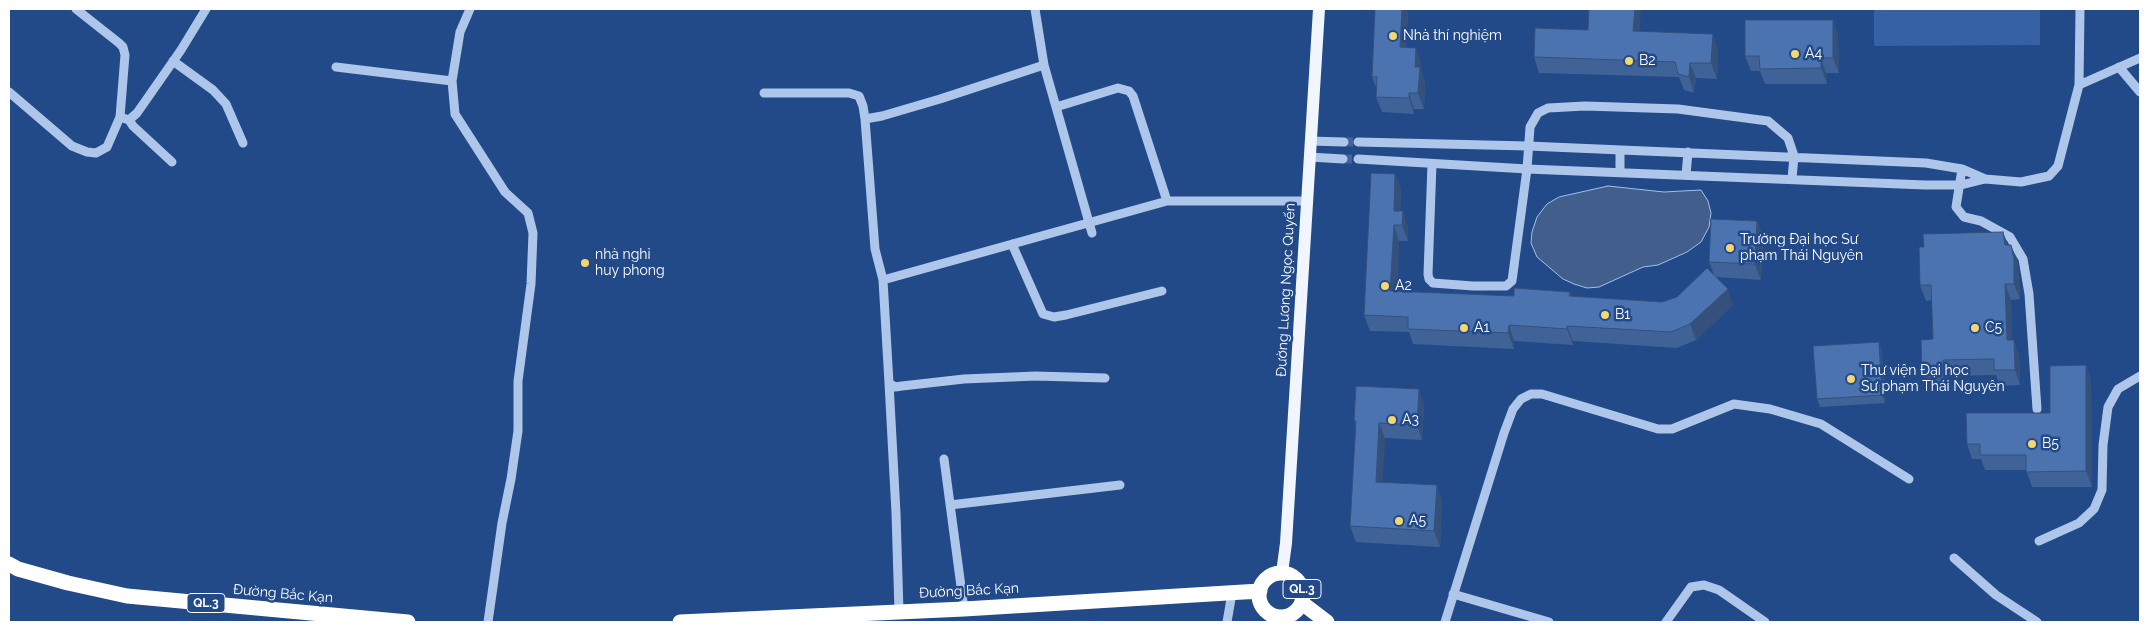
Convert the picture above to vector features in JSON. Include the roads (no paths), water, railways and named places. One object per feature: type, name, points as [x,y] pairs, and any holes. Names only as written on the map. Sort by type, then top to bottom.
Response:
[{"type":"highway","name":"Đường Bắc Kạn","points":[[9,564],[18,569],[68,583],[127,596],[408,622]]},
{"type":"highway","name":"QL.3","points":[[1282,573],[1292,576],[1300,582],[1303,592],[1302,603],[1296,612],[1286,616],[1276,616],[1266,610],[1260,601],[1260,590],[1264,581],[1272,575],[1282,573]]},
{"type":"highway","name":"Đường Bắc Kạn","points":[[680,622],[820,618],[898,611],[1260,590]]},
{"type":"highway","name":"QL.3","points":[[1302,603],[1327,622]]},
{"type":"main road","name":"Đường Lương Ngọc Quyến","points":[[1282,573],[1286,543],[1319,9]]},
{"type":"street","points":[[9,92],[72,146],[87,152],[96,153],[107,147],[120,117],[126,55],[123,47],[76,9]]},
{"type":"street","points":[[129,120],[137,112],[206,9]]},
{"type":"street","points":[[470,9],[460,32],[452,81],[455,114],[505,192],[528,213],[533,233],[531,284],[518,381],[518,431],[512,479],[502,523],[488,622]]},
{"type":"street","points":[[1035,9],[1044,65],[1092,233]]},
{"type":"street","points":[[1358,142],[1528,146],[1926,163],[1962,169],[1985,179],[2021,182],[2049,176],[2058,166],[2079,85],[2080,9]]},
{"type":"street","points":[[2079,85],[2140,58]]},
{"type":"street","points":[[172,61],[213,90],[226,104],[243,143]]},
{"type":"street","points":[[865,119],[940,99],[1044,65]]},
{"type":"street","points":[[336,67],[452,81]]},
{"type":"street","points":[[2119,67],[2140,92]]},
{"type":"street","points":[[1056,107],[1118,88],[1129,91],[1133,96],[1167,201]]},
{"type":"street","points":[[764,94],[849,94],[859,96],[863,106],[875,249],[883,280],[896,514],[898,611]]},
{"type":"street","points":[[1432,164],[1429,279],[1433,283],[1473,286],[1506,286],[1512,281],[1528,169],[1530,126],[1538,113],[1548,108],[1562,106],[1678,109],[1768,121],[1788,138],[1794,156],[1792,179]]},
{"type":"street","points":[[120,117],[129,120],[172,162]]},
{"type":"street","points":[[1310,141],[1344,142]]},
{"type":"street","points":[[1620,150],[1620,172]]},
{"type":"street","points":[[1686,175],[1688,152]]},
{"type":"street","points":[[1309,157],[1344,158]]},
{"type":"street","points":[[1358,159],[1528,169],[1961,185],[1985,179]]},
{"type":"street","points":[[1962,169],[1961,185],[1956,207],[1964,217],[1982,221],[2010,237],[2023,259],[2029,294],[2037,409]]},
{"type":"street","points":[[883,280],[1167,201],[1306,201]]},
{"type":"street","points":[[1012,244],[1044,314],[1054,317],[1066,315],[1162,291]]},
{"type":"street","points":[[889,383],[895,386],[902,386],[964,379],[1036,376],[1105,378]]},
{"type":"street","points":[[2039,541],[2080,523],[2094,509],[2102,490],[2103,444],[2108,407],[2118,389],[2140,376]]},
{"type":"street","points":[[1445,622],[1514,409],[1521,399],[1531,394],[1542,394],[1658,429],[1672,429],[1734,404],[1770,408],[1821,424],[1909,479]]},
{"type":"street","points":[[944,459],[964,608]]},
{"type":"street","points":[[950,506],[1120,485]]},
{"type":"street","points":[[1954,558],[1996,595],[2037,622]]},
{"type":"street","points":[[1666,622],[1691,587],[1704,585],[1719,590],[1765,622]]},
{"type":"street","points":[[1227,622],[1232,593]]},
{"type":"street","points":[[1453,594],[1549,622]]},
{"type":"tunnel","points":[[1344,142],[1358,142]]},
{"type":"tunnel","points":[[1343,159],[1358,159]]},
{"type":"place","name":"Nhà thí nghiệm","points":[[1393,36]]},
{"type":"place","name":"A4","points":[[1795,54]]},
{"type":"place","name":"B2","points":[[1629,61]]},
{"type":"place","name":"Trường Đại học Sư phạm Thái Nguyên","points":[[1730,248]]},
{"type":"place","name":"nhà nghỉ huy phong","points":[[585,263]]},
{"type":"place","name":"A2","points":[[1385,286]]},
{"type":"place","name":"B1","points":[[1605,315]]},
{"type":"place","name":"A1","points":[[1464,328]]},
{"type":"place","name":"C5","points":[[1975,328]]},
{"type":"place","name":"Thư viện Đại học Sư phạm Thái Nguyên","points":[[1851,379]]},
{"type":"place","name":"A3","points":[[1392,420]]},
{"type":"place","name":"B5","points":[[2032,444]]},
{"type":"place","name":"A5","points":[[1399,521]]}]
